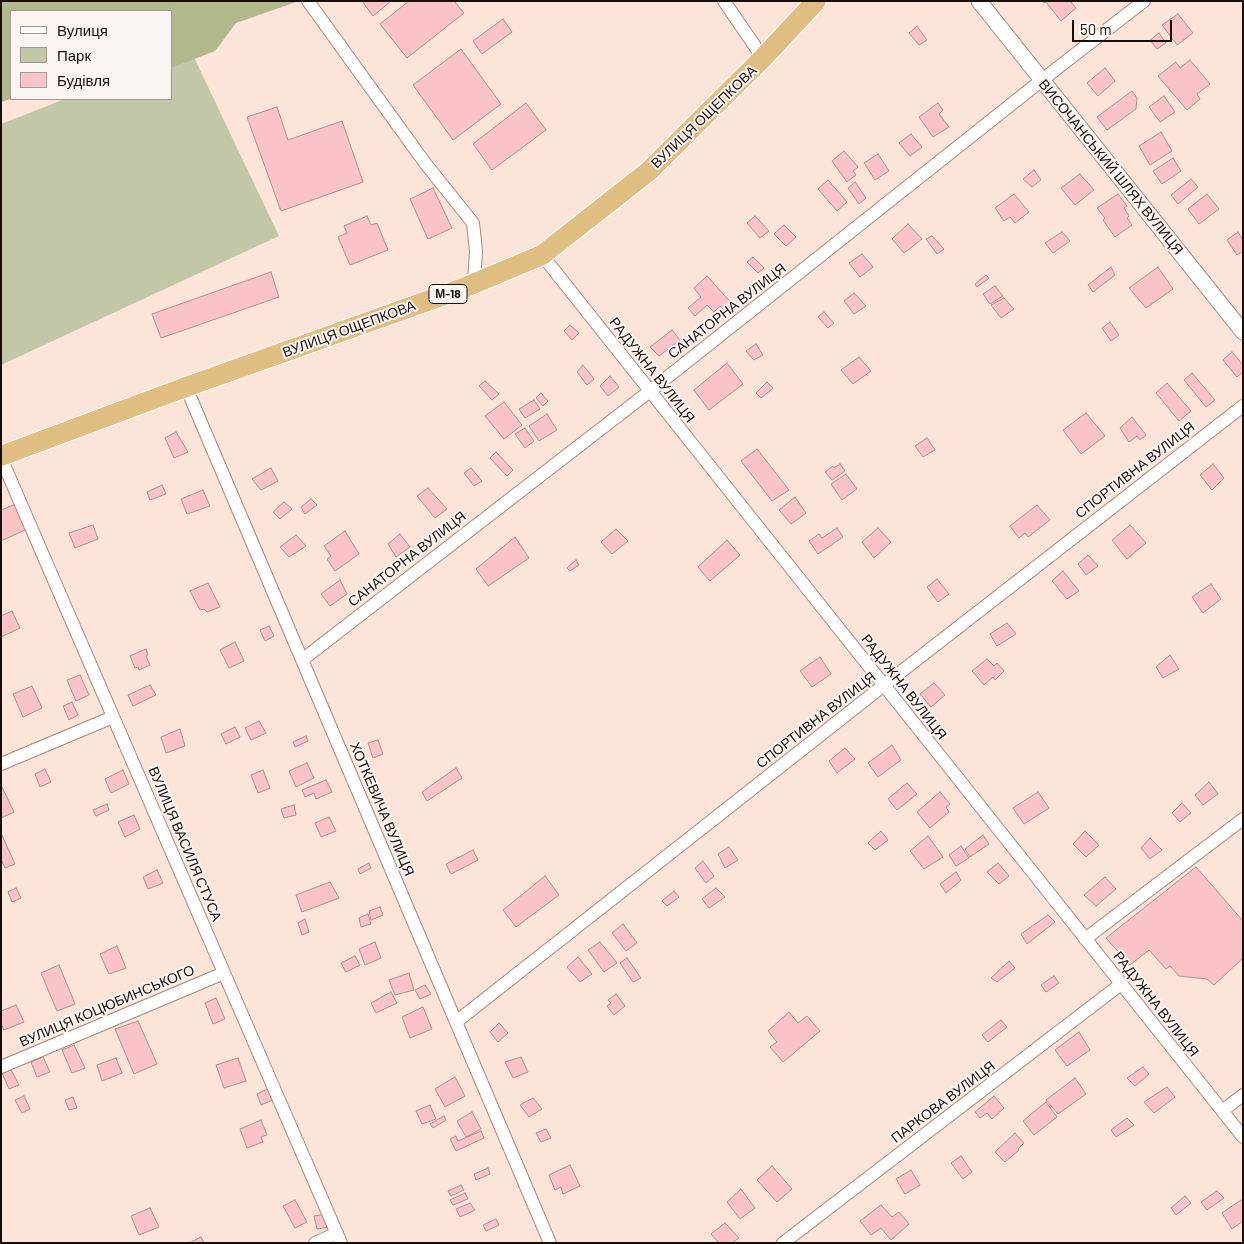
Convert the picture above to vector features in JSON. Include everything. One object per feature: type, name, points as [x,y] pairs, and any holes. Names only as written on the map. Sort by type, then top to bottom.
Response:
[{"type":"highway","name":"ВУЛИЦЯ ОЩЕПКОВА","points":[[1,457],[186,387],[474,284],[542,255],[649,171],[764,58],[816,1]]},
{"type":"street","points":[[308,1],[425,163],[473,223],[476,250],[474,284]]},
{"type":"street","points":[[724,1],[764,58]]},
{"type":"street","name":"ВИСОЧАНСЬКИЙ ШЛЯХ ВУЛИЦЯ","points":[[979,1],[1243,332]]},
{"type":"street","name":"САНАТОРНА ВУЛИЦЯ","points":[[302,660],[650,391],[1144,1]]},
{"type":"street","name":"РАДУЖНА ВУЛИЦЯ","points":[[542,255],[1243,1137]]},
{"type":"street","name":"ХОТКЕВИЧА ВУЛИЦЯ","points":[[186,387],[550,1243]]},
{"type":"street","name":"СПОРТИВНА ВУЛИЦЯ","points":[[456,1022],[884,685],[1243,406]]},
{"type":"street","name":"ВУЛИЦЯ ВАСИЛЯ СТУСА","points":[[1,457],[339,1238]]},
{"type":"street","points":[[1,764],[113,717]]},
{"type":"street","points":[[1085,939],[1243,819]]},
{"type":"street","name":"ВУЛИЦЯ КОЦЮБИНСЬКОГО","points":[[1,1067],[224,973]]},
{"type":"street","name":"ПАРКОВА ВУЛИЦЯ","points":[[783,1243],[1122,984]]},
{"type":"street","points":[[1222,1111],[1243,1095]]},
{"type":"street","points":[[315,1243],[339,1238]]},
{"type":"green space","points":[[1,1],[299,1],[236,23],[215,51],[172,68],[172,10],[10,10],[10,99],[1,102]]},
{"type":"green space","points":[[190,49],[279,236],[1,365],[1,124],[62,100],[172,100],[172,57]]},
{"type":"building","points":[[362,1],[391,1],[373,16]]},
{"type":"building","points":[[409,1],[454,1],[464,13],[407,58],[380,24]]},
{"type":"building","points":[[1042,1],[1070,1],[1076,8],[1061,21],[1046,2]]},
{"type":"building","points":[[1178,14],[1193,33],[1177,45],[1162,25]]},
{"type":"building","points":[[503,19],[512,32],[482,54],[473,41]]},
{"type":"building","points":[[917,26],[927,40],[919,45],[909,33]]},
{"type":"building","points":[[1159,33],[1166,43],[1157,49],[1150,40]]},
{"type":"building","points":[[461,49],[501,104],[453,140],[413,85]]},
{"type":"building","points":[[1190,60],[1210,84],[1197,94],[1200,99],[1187,110],[1158,76],[1176,62],[1180,68]]},
{"type":"building","points":[[1105,68],[1115,81],[1098,96],[1087,83]]},
{"type":"building","points":[[1132,91],[1137,98],[1136,109],[1107,130],[1097,117]]},
{"type":"building","points":[[1164,96],[1175,112],[1160,122],[1149,107]]},
{"type":"building","points":[[526,103],[546,130],[492,170],[473,144]]},
{"type":"building","points":[[938,103],[943,110],[939,114],[949,127],[933,137],[919,117]]},
{"type":"building","points":[[277,107],[288,140],[342,121],[363,182],[281,211],[247,117]]},
{"type":"building","points":[[1161,132],[1172,151],[1150,165],[1139,146]]},
{"type":"building","points":[[911,134],[922,147],[910,156],[899,143]]},
{"type":"building","points":[[844,151],[858,167],[853,171],[856,175],[847,182],[832,161]]},
{"type":"building","points":[[878,154],[889,171],[875,180],[864,163]]},
{"type":"building","points":[[1173,158],[1181,171],[1162,184],[1153,171]]},
{"type":"building","points":[[1034,170],[1041,180],[1032,187],[1023,179]]},
{"type":"building","points":[[1080,174],[1094,190],[1075,205],[1061,188]]},
{"type":"building","points":[[1191,179],[1198,187],[1178,204],[1171,195]]},
{"type":"building","points":[[828,180],[847,202],[837,211],[818,189]]},
{"type":"building","points":[[855,182],[866,198],[859,204],[848,188]]},
{"type":"building","points":[[433,188],[452,228],[428,239],[410,199]]},
{"type":"building","points":[[1014,194],[1029,212],[1015,223],[1010,217],[1004,221],[995,208]]},
{"type":"building","points":[[1118,194],[1127,206],[1124,208],[1129,216],[1127,218],[1132,225],[1115,237],[1103,220],[1105,218],[1097,208]]},
{"type":"building","points":[[1207,194],[1219,209],[1199,224],[1188,209]]},
{"type":"building","points":[[367,216],[371,225],[377,223],[388,250],[350,265],[338,237],[347,233],[344,226]]},
{"type":"building","points":[[755,216],[769,231],[760,238],[747,223]]},
{"type":"building","points":[[908,224],[922,239],[904,253],[892,239]]},
{"type":"building","points":[[784,225],[796,237],[786,246],[774,234]]},
{"type":"building","points":[[1062,232],[1070,241],[1053,253],[1045,243]]},
{"type":"building","points":[[1238,232],[1243,240],[1243,251],[1237,255],[1227,240]]},
{"type":"building","points":[[932,236],[944,249],[937,254],[926,239]]},
{"type":"building","points":[[862,254],[873,267],[860,277],[849,263]]},
{"type":"building","points":[[753,257],[764,268],[758,273],[747,262]]},
{"type":"building","points":[[1111,267],[1115,275],[1093,292],[1088,285]]},
{"type":"building","points":[[1158,267],[1173,289],[1146,308],[1129,288]]},
{"type":"building","points":[[271,272],[279,297],[161,338],[152,314]]},
{"type":"building","points":[[986,275],[989,278],[977,287],[975,284]]},
{"type":"building","points":[[707,276],[734,306],[726,313],[720,306],[714,312],[707,305],[695,316],[688,308],[701,297],[694,288]]},
{"type":"building","points":[[995,286],[1003,296],[990,304],[983,294]]},
{"type":"building","points":[[854,293],[866,306],[854,314],[844,301]]},
{"type":"building","points":[[1004,298],[1014,309],[1001,318],[991,305]]},
{"type":"building","points":[[824,312],[834,323],[828,328],[818,317]]},
{"type":"building","points":[[1110,322],[1119,335],[1111,341],[1102,328]]},
{"type":"building","points":[[570,325],[579,333],[572,340],[564,331]]},
{"type":"building","points":[[672,330],[680,340],[659,356],[650,347]]},
{"type":"building","points":[[756,344],[763,355],[754,360],[746,351]]},
{"type":"building","points":[[1232,352],[1243,365],[1243,372],[1237,377],[1223,360]]},
{"type":"building","points":[[859,357],[871,371],[853,384],[841,370]]},
{"type":"building","points":[[727,363],[743,384],[709,410],[694,390]]},
{"type":"building","points":[[583,365],[594,379],[587,385],[577,372]]},
{"type":"building","points":[[1192,373],[1215,400],[1206,407],[1184,380]]},
{"type":"building","points":[[610,376],[619,387],[608,396],[600,386]]},
{"type":"building","points":[[485,381],[499,394],[492,400],[479,386]]},
{"type":"building","points":[[767,382],[773,388],[761,398],[756,393]]},
{"type":"building","points":[[1167,383],[1191,411],[1179,421],[1156,393]]},
{"type":"building","points":[[541,393],[548,401],[543,406],[536,398]]},
{"type":"building","points":[[534,400],[540,409],[525,418],[519,409]]},
{"type":"building","points":[[504,402],[522,425],[504,439],[485,416]]},
{"type":"building","points":[[1086,413],[1105,436],[1081,454],[1063,430]]},
{"type":"building","points":[[547,414],[557,430],[539,441],[529,426]]},
{"type":"building","points":[[1132,417],[1146,435],[1140,440],[1137,436],[1129,442],[1120,428]]},
{"type":"building","points":[[525,428],[534,441],[525,448],[515,434]]},
{"type":"building","points":[[176,432],[188,452],[174,458],[165,438]]},
{"type":"building","points":[[927,438],[935,450],[923,457],[915,446]]},
{"type":"building","points":[[757,449],[789,490],[772,501],[741,461]]},
{"type":"building","points":[[496,452],[513,470],[507,476],[490,458]]},
{"type":"building","points":[[840,464],[845,471],[832,480],[825,472],[833,466],[834,468]]},
{"type":"building","points":[[1213,464],[1224,478],[1212,490],[1200,475]]},
{"type":"building","points":[[271,468],[278,481],[261,490],[252,479]]},
{"type":"building","points":[[471,468],[482,481],[474,486],[464,473]]},
{"type":"building","points":[[846,474],[857,489],[842,500],[831,484]]},
{"type":"building","points":[[162,485],[166,494],[150,500],[147,492]]},
{"type":"building","points":[[428,488],[447,509],[435,518],[417,496]]},
{"type":"building","points":[[203,490],[210,506],[187,514],[181,499]]},
{"type":"building","points":[[795,497],[806,513],[791,524],[779,510]]},
{"type":"building","points":[[311,499],[317,505],[305,514],[301,507]]},
{"type":"building","points":[[284,502],[292,509],[280,519],[273,512]]},
{"type":"building","points":[[16,504],[27,529],[1,541],[1,510]]},
{"type":"building","points":[[1037,505],[1050,520],[1028,537],[1025,533],[1019,538],[1010,526]]},
{"type":"building","points":[[93,525],[98,539],[75,548],[69,533]]},
{"type":"building","points":[[1130,525],[1146,543],[1127,559],[1112,540]]},
{"type":"building","points":[[837,528],[843,537],[818,554],[809,541],[819,534],[822,538]]},
{"type":"building","points":[[878,528],[891,542],[874,558],[862,542]]},
{"type":"building","points":[[616,529],[628,541],[612,554],[601,542]]},
{"type":"building","points":[[345,531],[359,554],[335,571],[327,559],[331,556],[324,546]]},
{"type":"building","points":[[400,534],[410,547],[396,557],[388,544]]},
{"type":"building","points":[[296,535],[306,546],[289,557],[280,547]]},
{"type":"building","points":[[515,537],[529,558],[488,586],[476,569]]},
{"type":"building","points":[[727,540],[740,555],[710,581],[698,567]]},
{"type":"building","points":[[1088,555],[1098,566],[1086,575],[1078,564]]},
{"type":"building","points":[[576,560],[579,565],[570,571],[567,568]]},
{"type":"building","points":[[1063,571],[1079,591],[1067,599],[1052,581]]},
{"type":"building","points":[[937,579],[949,594],[938,602],[927,587]]},
{"type":"building","points":[[340,580],[347,594],[330,606],[321,594]]},
{"type":"building","points":[[208,583],[220,607],[207,612],[204,609],[200,610],[190,591]]},
{"type":"building","points":[[1211,584],[1221,599],[1203,613],[1192,597]]},
{"type":"building","points":[[12,611],[20,628],[1,637],[1,616]]},
{"type":"building","points":[[1007,623],[1016,634],[997,646],[990,634]]},
{"type":"building","points":[[269,626],[274,636],[265,641],[260,630]]},
{"type":"building","points":[[235,642],[244,661],[229,668],[220,650]]},
{"type":"building","points":[[146,649],[148,655],[146,656],[150,665],[139,670],[138,667],[135,668],[130,656]]},
{"type":"building","points":[[1170,655],[1179,669],[1163,678],[1156,667]]},
{"type":"building","points":[[820,657],[831,674],[812,687],[800,671]]},
{"type":"building","points":[[987,659],[994,666],[997,663],[1004,671],[995,680],[993,677],[984,685],[972,671]]},
{"type":"building","points":[[80,675],[89,695],[76,701],[67,680]]},
{"type":"building","points":[[934,683],[945,695],[931,707],[920,694]]},
{"type":"building","points":[[150,685],[156,695],[133,706],[128,695]]},
{"type":"building","points":[[32,686],[42,708],[23,717],[13,694]]},
{"type":"building","points":[[72,702],[78,715],[69,720],[63,706]]},
{"type":"building","points":[[259,721],[266,733],[251,740],[245,728]]},
{"type":"building","points":[[235,727],[240,737],[226,744],[221,734]]},
{"type":"building","points":[[180,729],[185,746],[166,753],[161,737]]},
{"type":"building","points":[[306,736],[308,741],[295,747],[293,742]]},
{"type":"building","points":[[378,740],[383,754],[373,758],[368,743]]},
{"type":"building","points":[[892,745],[901,760],[878,777],[868,763]]},
{"type":"building","points":[[845,748],[855,759],[837,773],[829,761]]},
{"type":"building","points":[[307,763],[314,778],[296,787],[289,771]]},
{"type":"building","points":[[456,768],[462,778],[427,801],[422,792]]},
{"type":"building","points":[[45,769],[51,782],[40,787],[35,774]]},
{"type":"building","points":[[123,770],[129,784],[111,793],[105,779]]},
{"type":"building","points":[[263,770],[270,788],[258,793],[251,775]]},
{"type":"building","points":[[326,780],[332,792],[316,799],[314,793],[305,797],[302,790]]},
{"type":"building","points":[[1209,782],[1218,794],[1203,805],[1195,795]]},
{"type":"building","points":[[907,783],[917,794],[897,810],[888,799]]},
{"type":"building","points":[[1,785],[14,812],[1,818]]},
{"type":"building","points":[[940,792],[950,804],[946,807],[949,812],[930,828],[917,812]]},
{"type":"building","points":[[1038,792],[1049,808],[1024,824],[1013,808]]},
{"type":"building","points":[[1182,803],[1191,813],[1180,822],[1172,813]]},
{"type":"building","points":[[107,804],[109,810],[96,816],[93,810]]},
{"type":"building","points":[[294,805],[296,815],[284,818],[281,809]]},
{"type":"building","points":[[134,815],[140,829],[125,837],[118,822]]},
{"type":"building","points":[[329,817],[336,831],[321,837],[315,823]]},
{"type":"building","points":[[881,831],[888,840],[875,850],[868,843]]},
{"type":"building","points":[[1085,831],[1099,845],[1086,857],[1073,844]]},
{"type":"building","points":[[1,833],[15,864],[5,868],[1,859]]},
{"type":"building","points":[[983,835],[989,844],[970,857],[965,849]]},
{"type":"building","points":[[928,836],[943,857],[924,869],[910,851]]},
{"type":"building","points":[[1150,838],[1162,850],[1150,859],[1141,848]]},
{"type":"building","points":[[961,846],[969,858],[956,866],[949,855]]},
{"type":"building","points":[[729,847],[738,860],[725,868],[718,854]]},
{"type":"building","points":[[473,850],[478,860],[451,874],[446,864]]},
{"type":"building","points":[[703,861],[714,876],[706,883],[695,868]]},
{"type":"building","points":[[369,863],[371,868],[360,874],[358,869]]},
{"type":"building","points":[[998,863],[1009,876],[999,884],[987,872]]},
{"type":"building","points":[[1196,867],[1243,921],[1243,958],[1214,985],[1207,979],[1179,976],[1170,966],[1166,969],[1149,950],[1130,965],[1106,938]]},
{"type":"building","points":[[157,870],[163,883],[148,889],[143,877]]},
{"type":"building","points":[[956,872],[961,880],[946,893],[940,884]]},
{"type":"building","points":[[545,876],[559,895],[516,927],[503,910]]},
{"type":"building","points":[[1105,877],[1116,889],[1096,906],[1084,895]]},
{"type":"building","points":[[330,882],[339,898],[302,912],[296,895]]},
{"type":"building","points":[[16,888],[21,898],[12,902],[8,892]]},
{"type":"building","points":[[716,888],[725,897],[709,908],[702,899]]},
{"type":"building","points":[[674,891],[679,897],[667,906],[662,901]]},
{"type":"building","points":[[380,907],[383,915],[371,920],[369,911]]},
{"type":"building","points":[[368,914],[371,924],[361,927],[359,918]]},
{"type":"building","points":[[1048,915],[1055,922],[1027,944],[1021,934]]},
{"type":"building","points":[[305,919],[309,932],[302,935],[298,923]]},
{"type":"building","points":[[623,924],[637,943],[626,951],[612,933]]},
{"type":"building","points":[[375,942],[381,958],[365,965],[359,949]]},
{"type":"building","points":[[600,942],[617,963],[604,972],[588,950]]},
{"type":"building","points":[[117,946],[126,968],[109,974],[100,954]]},
{"type":"building","points":[[355,956],[360,965],[346,972],[341,963]]},
{"type":"building","points":[[578,957],[592,974],[580,982],[567,967]]},
{"type":"building","points":[[627,958],[641,978],[633,982],[620,963]]},
{"type":"building","points":[[1009,961],[1015,968],[997,982],[991,978]]},
{"type":"building","points":[[59,965],[75,1004],[57,1011],[41,973]]},
{"type":"building","points":[[409,973],[414,990],[395,995],[389,980]]},
{"type":"building","points":[[1054,976],[1059,983],[1046,992],[1041,985]]},
{"type":"building","points":[[425,985],[431,994],[420,999],[415,990]]},
{"type":"building","points":[[391,992],[397,1003],[376,1013],[371,1003]]},
{"type":"building","points":[[616,994],[625,1006],[614,1015],[607,1006],[611,1003],[608,1000]]},
{"type":"building","points":[[216,998],[225,1019],[213,1024],[205,1003]]},
{"type":"building","points":[[16,1005],[24,1022],[4,1030],[1,1024],[1,1011]]},
{"type":"building","points":[[423,1007],[432,1029],[410,1038],[402,1017]]},
{"type":"building","points":[[789,1012],[798,1023],[807,1016],[820,1031],[783,1062],[770,1047],[777,1042],[768,1031]]},
{"type":"building","points":[[1001,1020],[1007,1027],[988,1042],[982,1035]]},
{"type":"building","points":[[138,1021],[157,1064],[134,1074],[115,1029]]},
{"type":"building","points":[[499,1023],[508,1033],[498,1042],[490,1032]]},
{"type":"building","points":[[1079,1032],[1090,1050],[1067,1066],[1055,1050]]},
{"type":"building","points":[[74,1045],[85,1068],[72,1073],[62,1050]]},
{"type":"building","points":[[43,1057],[50,1072],[37,1077],[31,1062]]},
{"type":"building","points":[[521,1057],[528,1072],[513,1078],[505,1062]]},
{"type":"building","points":[[116,1058],[122,1073],[102,1081],[97,1065]]},
{"type":"building","points":[[238,1058],[246,1081],[224,1088],[216,1065]]},
{"type":"building","points":[[1143,1067],[1149,1074],[1135,1086],[1127,1078]]},
{"type":"building","points":[[11,1070],[19,1085],[9,1089],[2,1073]]},
{"type":"building","points":[[455,1077],[465,1096],[445,1107],[435,1089]]},
{"type":"building","points":[[1075,1078],[1086,1094],[1058,1114],[1046,1100]]},
{"type":"building","points":[[1167,1087],[1175,1097],[1154,1113],[1144,1102]]},
{"type":"building","points":[[270,1088],[275,1099],[261,1105],[257,1094]]},
{"type":"building","points":[[24,1096],[30,1109],[22,1113],[15,1100]]},
{"type":"building","points":[[994,1096],[1004,1108],[992,1119],[987,1113],[980,1118],[975,1112]]},
{"type":"building","points":[[73,1097],[77,1108],[69,1110],[65,1100]]},
{"type":"building","points":[[533,1098],[542,1109],[529,1117],[520,1105]]},
{"type":"building","points":[[1046,1102],[1057,1117],[1034,1135],[1023,1121]]},
{"type":"building","points":[[430,1105],[436,1119],[422,1124],[416,1111]]},
{"type":"building","points":[[472,1112],[481,1129],[466,1137],[457,1121]]},
{"type":"building","points":[[444,1116],[446,1120],[433,1128],[430,1124]]},
{"type":"building","points":[[1127,1118],[1134,1125],[1116,1137],[1111,1130]]},
{"type":"building","points":[[261,1120],[267,1135],[261,1137],[263,1142],[247,1148],[240,1129]]},
{"type":"building","points":[[546,1129],[551,1138],[541,1142],[536,1133]]},
{"type":"building","points":[[481,1131],[484,1138],[456,1151],[450,1139],[456,1136],[458,1141]]},
{"type":"building","points":[[1015,1133],[1024,1143],[1005,1162],[995,1152]]},
{"type":"building","points":[[961,1156],[972,1172],[963,1179],[951,1163]]},
{"type":"building","points":[[570,1165],[580,1186],[563,1194],[561,1187],[555,1190],[549,1175]]},
{"type":"building","points":[[772,1166],[792,1189],[777,1202],[757,1180]]},
{"type":"building","points":[[488,1168],[490,1174],[476,1180],[474,1174]]},
{"type":"building","points":[[911,1170],[920,1185],[905,1194],[896,1179]]},
{"type":"building","points":[[461,1185],[464,1190],[451,1196],[448,1191]]},
{"type":"building","points":[[741,1189],[755,1208],[740,1219],[727,1202]]},
{"type":"building","points":[[1217,1191],[1224,1198],[1207,1210],[1201,1202]]},
{"type":"building","points":[[465,1193],[468,1199],[453,1205],[450,1200]]},
{"type":"building","points":[[1185,1196],[1191,1203],[1176,1215],[1171,1208]]},
{"type":"building","points":[[295,1200],[307,1222],[295,1228],[283,1206]]},
{"type":"building","points":[[1241,1200],[1243,1202],[1243,1221],[1232,1229],[1222,1213]]},
{"type":"building","points":[[470,1203],[475,1210],[460,1217],[456,1209]]},
{"type":"building","points":[[881,1205],[892,1217],[899,1212],[909,1224],[891,1240],[881,1228],[871,1235],[860,1221]]},
{"type":"building","points":[[150,1208],[159,1227],[139,1235],[131,1216]]},
{"type":"building","points":[[327,1214],[329,1227],[317,1229],[314,1216]]},
{"type":"building","points":[[496,1219],[499,1225],[486,1231],[483,1225]]},
{"type":"building","points":[[725,1223],[739,1238],[732,1243],[719,1243],[711,1234]]},
{"type":"building","points":[[201,1237],[204,1243],[189,1243]]}]
